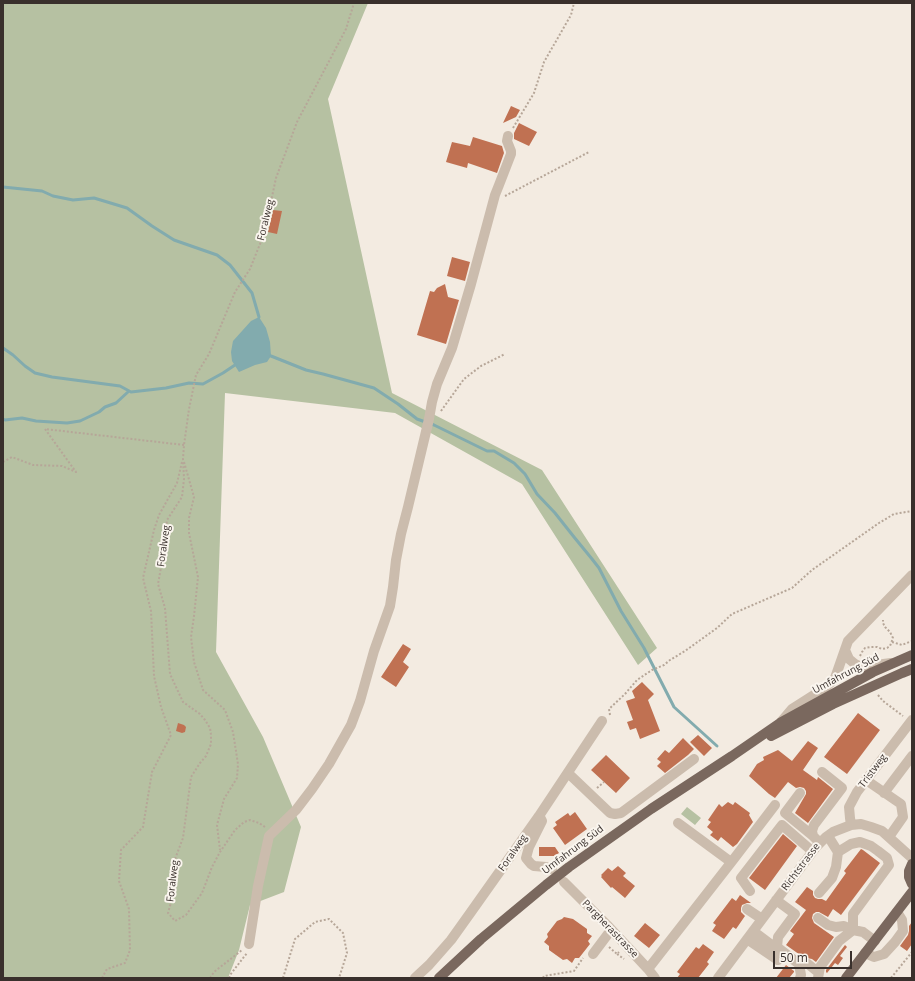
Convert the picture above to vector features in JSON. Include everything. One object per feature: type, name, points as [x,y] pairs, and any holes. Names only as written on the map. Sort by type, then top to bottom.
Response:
[{"type":"main road","name":"Umfahrung Süd","points":[[439,978],[492,930],[569,867],[662,801],[780,723],[874,672],[912,655]]},
{"type":"main road","name":"Umfahrung Süd","points":[[732,756],[833,704],[912,669]]},
{"type":"main road","points":[[912,864],[909,871],[909,878],[912,884]]},
{"type":"main road","points":[[846,978],[912,892]]},
{"type":"street","points":[[248,944],[258,886],[270,836],[296,810],[312,789],[352,725],[374,651],[390,606],[401,534],[437,384],[452,348],[492,203],[511,154],[507,141],[508,136]]},
{"type":"street","points":[[780,723],[792,709],[826,688],[835,678],[848,641],[852,635],[863,626],[912,575]]},
{"type":"street","points":[[845,650],[849,659],[861,667],[895,662]]},
{"type":"street","name":"Foralweg","points":[[415,978],[429,965],[451,940],[606,718]]},
{"type":"street","name":"Tristweg","points":[[851,825],[849,808],[858,792],[911,720]]},
{"type":"street","points":[[884,793],[912,756]]},
{"type":"street","points":[[568,773],[610,813],[615,814],[621,813],[694,759]]},
{"type":"street","points":[[818,843],[812,831],[814,825],[842,788],[822,772]]},
{"type":"street","points":[[866,780],[901,804],[903,817],[889,837]]},
{"type":"street","points":[[800,793],[786,813],[818,843]]},
{"type":"street","points":[[652,975],[731,862],[774,805]]},
{"type":"street","points":[[539,816],[542,821],[529,847],[526,858],[534,866],[552,869]]},
{"type":"street","points":[[903,817],[912,823]]},
{"type":"street","points":[[678,823],[731,862]]},
{"type":"street","name":"Richtstrasse","points":[[718,978],[818,843],[833,832],[851,825],[861,824],[871,827],[882,831],[912,858]]},
{"type":"street","points":[[750,891],[741,878],[782,825],[838,852]]},
{"type":"street","points":[[798,830],[818,843]]},
{"type":"street","points":[[838,852],[851,844],[860,842],[871,846],[878,851],[886,858],[889,865],[853,914],[853,930]]},
{"type":"street","points":[[820,893],[832,878],[836,867],[838,852]]},
{"type":"street","name":"Pargherastrasse","points":[[564,882],[652,975]]},
{"type":"street","points":[[776,900],[795,914],[778,937],[777,947]]},
{"type":"street","points":[[747,909],[762,919]]},
{"type":"street","points":[[865,953],[874,957],[884,954],[895,942],[903,931],[902,920],[897,912]]},
{"type":"street","points":[[818,918],[828,926],[844,926],[863,932],[875,941]]},
{"type":"street","points":[[590,954],[611,930]]},
{"type":"street","points":[[818,976],[820,967],[839,941],[853,930]]},
{"type":"street","points":[[750,935],[777,947],[799,964],[808,964],[818,976]]},
{"type":"street","points":[[750,935],[778,960]]},
{"type":"street","points":[[799,964],[801,975],[800,978]]},
{"type":"path","name":"Foralweg","points":[[273,833],[259,823],[250,820],[244,822],[234,830],[220,852],[212,867],[202,893],[186,915],[175,921],[168,913],[174,888],[175,859],[183,838],[191,778],[206,756],[211,744],[210,728],[206,720],[183,702],[170,674],[165,608],[158,584],[167,520],[182,497],[184,479],[184,445],[195,376],[209,354],[238,286],[250,269],[264,234],[276,178],[298,122],[346,29],[354,3]]},
{"type":"path","points":[[508,136],[534,93],[544,62],[571,15],[574,3]]},
{"type":"path","points":[[492,203],[589,152]]},
{"type":"path","points":[[429,418],[439,414],[464,379],[481,366],[504,354]]},
{"type":"path","points":[[3,462],[12,457],[33,465],[62,466],[76,472],[45,429],[184,445]]},
{"type":"path","points":[[183,459],[194,497],[189,518],[189,533],[198,577],[191,637],[194,662],[203,690],[225,710],[233,732],[238,764],[238,778],[224,798],[217,825],[220,852]]},
{"type":"path","points":[[102,978],[107,969],[125,963],[130,950],[129,909],[119,881],[120,850],[143,827],[152,772],[171,735],[161,707],[154,676],[151,611],[143,578],[158,515],[177,483],[183,459]]},
{"type":"path","points":[[606,718],[610,709],[637,680],[685,651],[717,628],[732,614],[792,588],[812,570],[879,523],[894,514],[912,511]]},
{"type":"path","points":[[860,657],[866,648],[877,647],[882,649],[890,646],[893,638],[883,623],[883,618]]},
{"type":"path","points":[[892,642],[902,645],[912,641]]},
{"type":"path","points":[[877,694],[880,698],[911,720]]},
{"type":"path","points":[[283,978],[295,939],[315,922],[329,919],[343,933],[347,953],[339,978]]},
{"type":"path","points":[[210,978],[214,972],[248,944]]},
{"type":"path","points":[[229,978],[248,952],[248,944]]},
{"type":"path","points":[[891,978],[912,952]]},
{"type":"path","points":[[543,978],[544,976],[574,970],[590,954]]},
{"type":"green space","points":[[3,3],[368,3],[328,99],[392,393],[542,470],[657,648],[638,665],[522,484],[395,413],[225,393],[216,652],[263,737],[301,827],[284,892],[250,905],[239,950],[228,978],[3,978]]},
{"type":"green space","points":[[687,807],[701,818],[695,825],[681,814]]},
{"type":"water","points":[[259,317],[266,328],[270,342],[271,356],[267,362],[255,365],[239,372],[232,361],[231,352],[233,341],[251,321]]},
{"type":"building","points":[[511,106],[520,110],[516,117],[503,123]]},
{"type":"building","points":[[519,123],[537,132],[529,146],[514,139],[514,133]]},
{"type":"building","points":[[473,137],[502,146],[504,153],[497,173],[468,163],[467,168],[446,162],[452,142],[470,146]]},
{"type":"building","points":[[273,210],[282,211],[277,234],[268,232]]},
{"type":"building","points":[[452,257],[470,262],[465,281],[447,276]]},
{"type":"building","points":[[445,284],[448,297],[459,300],[446,344],[417,335],[430,291],[434,292],[437,288]]},
{"type":"building","points":[[403,644],[411,649],[403,662],[409,667],[396,687],[381,677]]},
{"type":"building","points":[[642,682],[654,694],[648,700],[660,731],[640,739],[636,728],[630,730],[627,722],[633,720],[626,701],[635,698],[632,691]]},
{"type":"building","points":[[858,713],[880,730],[847,774],[824,757]]},
{"type":"building","points":[[178,723],[186,727],[185,732],[182,733],[176,731]]},
{"type":"building","points":[[698,735],[712,748],[704,756],[690,742]]},
{"type":"building","points":[[683,738],[694,749],[665,773],[657,766],[661,762],[657,759],[665,750],[669,753]]},
{"type":"building","points":[[808,741],[818,748],[803,770],[817,780],[818,777],[833,789],[808,823],[795,813],[806,794],[804,788],[796,788],[788,782],[775,798],[749,776],[757,764],[764,760],[763,757],[778,750],[792,761]]},
{"type":"building","points":[[606,755],[630,778],[616,793],[591,770]]},
{"type":"building","points":[[728,802],[733,805],[735,802],[750,813],[749,815],[753,822],[737,844],[733,847],[721,837],[718,841],[710,835],[713,832],[707,827],[711,822],[708,820],[719,804],[722,807]]},
{"type":"building","points":[[575,812],[587,829],[565,845],[553,828],[557,825],[555,822],[568,813],[570,816]]},
{"type":"building","points":[[783,834],[797,846],[765,890],[749,878]]},
{"type":"building","points":[[539,847],[555,847],[559,853],[554,856],[539,856]]},
{"type":"building","points":[[861,849],[880,863],[841,915],[833,909],[828,917],[819,912],[813,914],[812,918],[814,923],[834,937],[816,962],[804,955],[803,957],[786,945],[794,934],[790,931],[806,910],[795,902],[807,887],[813,891],[815,898],[826,901],[846,873],[844,871]]},
{"type":"building","points":[[618,866],[626,873],[623,876],[635,886],[625,898],[612,887],[611,888],[601,877],[601,875],[608,868],[612,871]]},
{"type":"building","points":[[740,895],[751,903],[742,905],[741,912],[745,916],[736,929],[733,927],[724,939],[712,931],[716,925],[713,923],[732,898],[736,901]]},
{"type":"building","points":[[564,917],[573,919],[587,929],[587,933],[592,936],[588,941],[590,944],[579,958],[575,958],[572,963],[567,959],[563,960],[549,950],[549,946],[544,942],[548,937],[547,934],[557,921]]},
{"type":"building","points":[[912,922],[912,944],[907,951],[900,946],[908,935],[909,926]]},
{"type":"building","points":[[645,923],[660,935],[649,948],[634,936]]},
{"type":"building","points":[[703,944],[714,952],[707,962],[709,964],[698,978],[677,978],[680,974],[677,972],[696,947],[699,949]]},
{"type":"building","points":[[845,945],[847,947],[840,956],[843,958],[838,965],[835,963],[827,973],[826,970]]},
{"type":"building","points":[[786,965],[794,972],[789,978],[776,978]]},
{"type":"waterway","points":[[3,187],[42,191],[53,196],[73,200],[94,198],[127,208],[174,240],[217,255],[230,265],[252,293],[259,317]]},
{"type":"waterway","points":[[3,348],[35,373],[52,377],[120,386],[131,392],[166,388],[189,383],[203,384],[235,365]]},
{"type":"waterway","points":[[271,356],[306,370],[374,388],[417,419],[434,425],[487,451],[494,451],[514,463],[525,474],[537,494],[555,513],[599,568],[621,611],[644,648],[674,707],[717,746]]},
{"type":"waterway","points":[[3,419],[22,418],[36,421],[67,423],[80,421],[99,412],[105,407],[116,403],[129,391]]}]
